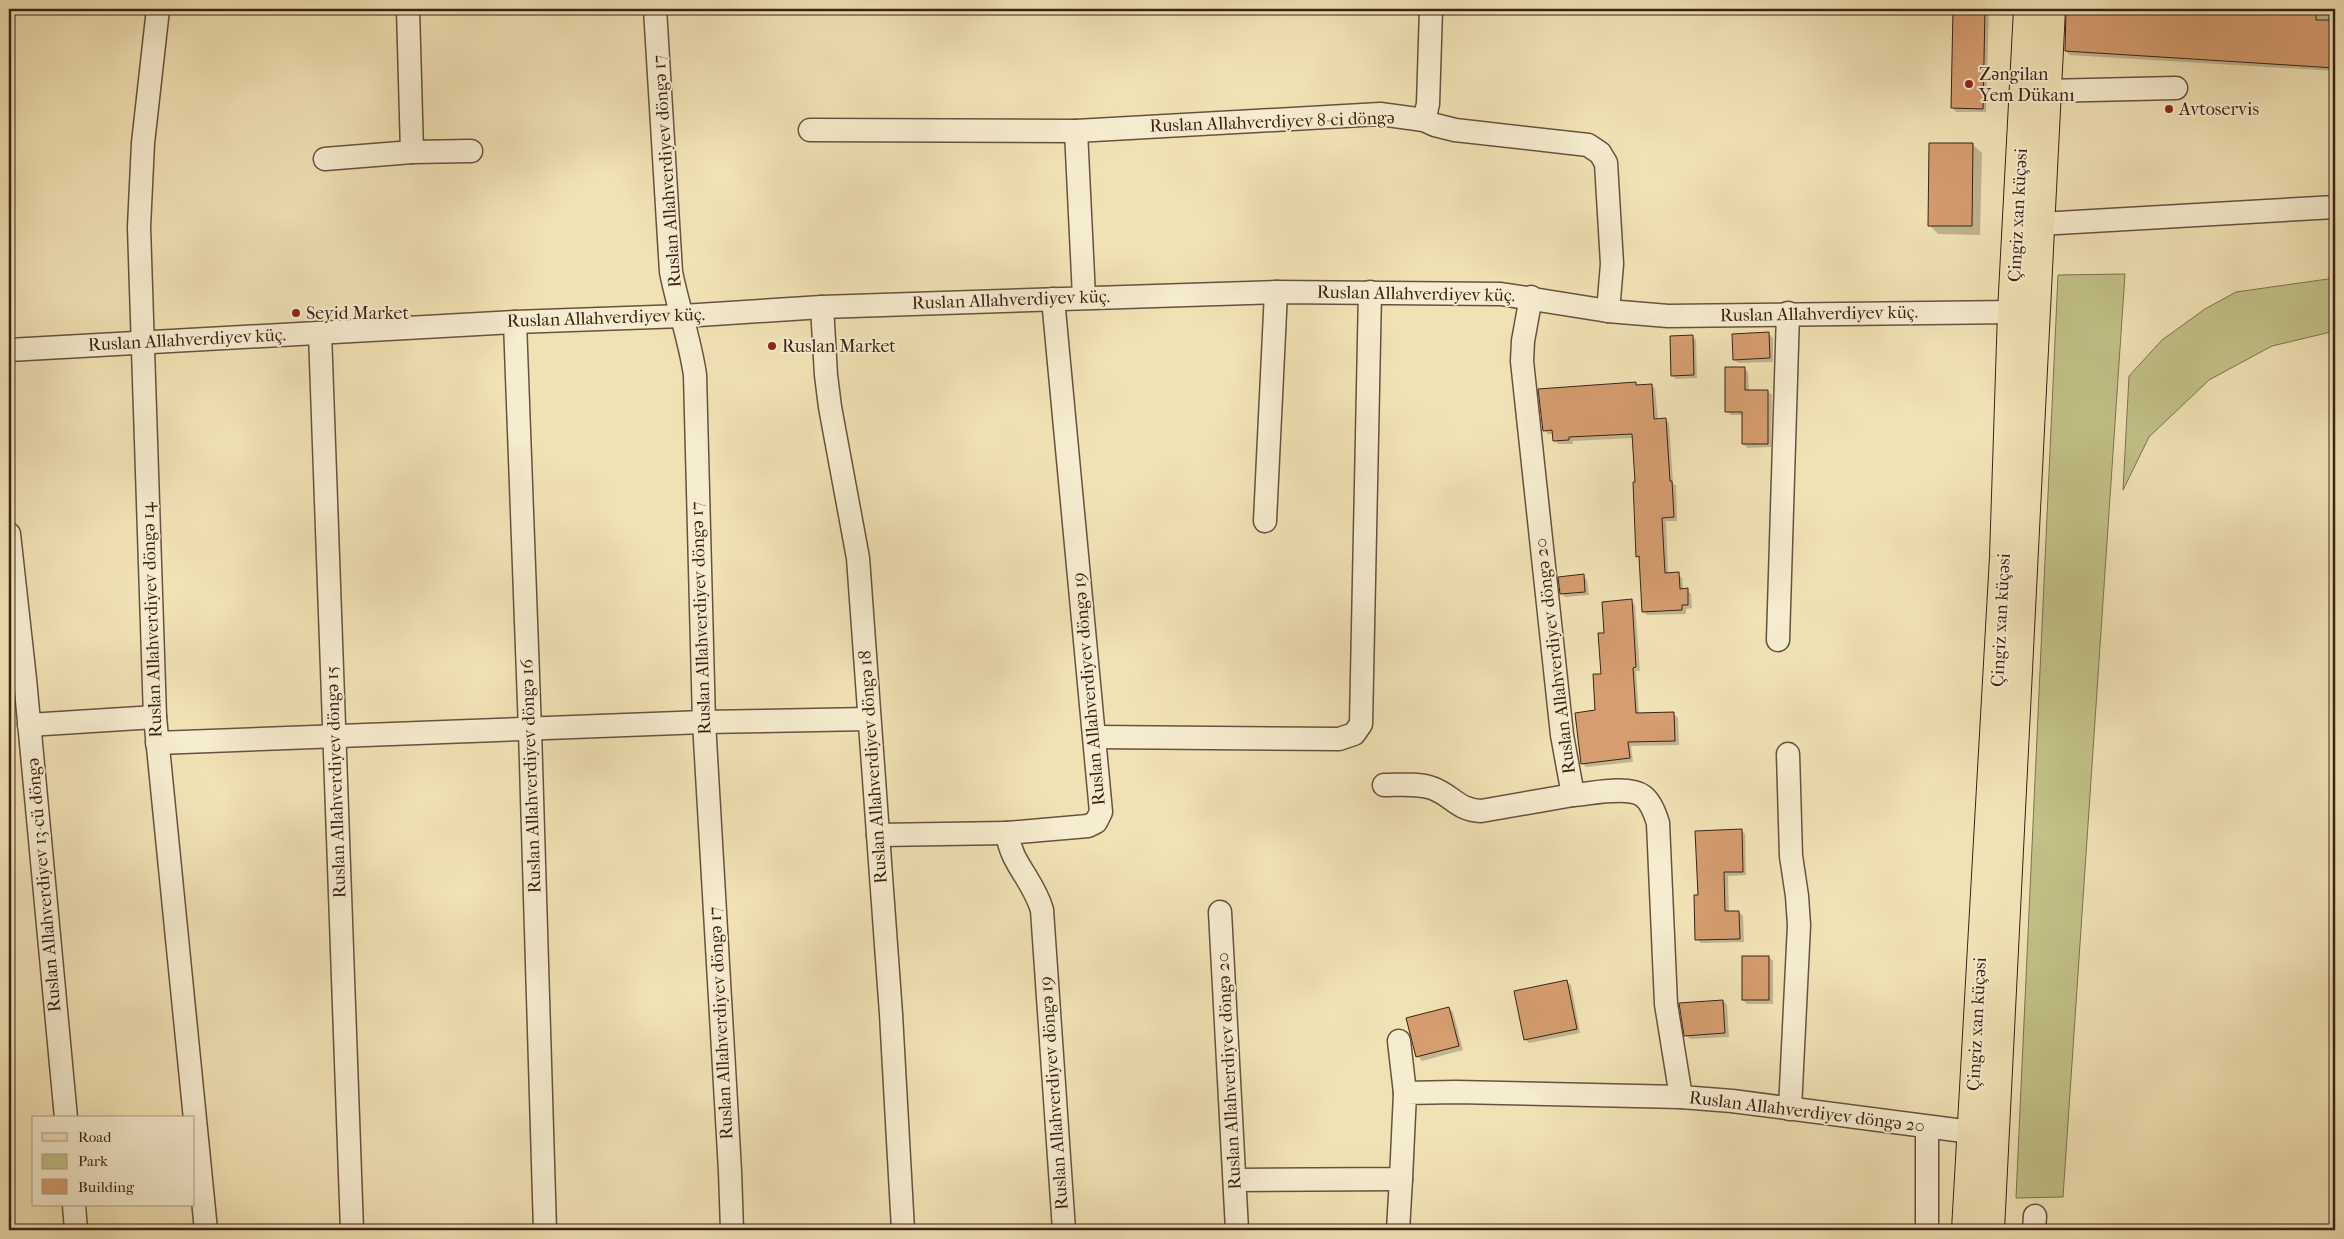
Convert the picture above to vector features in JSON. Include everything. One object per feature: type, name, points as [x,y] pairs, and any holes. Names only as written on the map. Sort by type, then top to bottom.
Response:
[{"type":"main road","name":"Çingiz xan küçəsi","points":[[1966,1230],[2004,557],[2012,312],[2028,9]]},
{"type":"main road","name":"Çingiz xan küçəsi","points":[[1990,1230],[2051,9]]},
{"type":"street","name":"Ruslan Allahverdiyev döngə 14","points":[[158,9],[143,142],[139,227],[142,343],[155,716],[195,1116]]},
{"type":"street","points":[[408,9],[412,152]]},
{"type":"street","name":"Ruslan Allahverdiyev döngə 17","points":[[655,9],[671,272],[676,297],[692,347],[695,375],[704,722],[730,1161],[732,1230]]},
{"type":"street","points":[[1424,120],[1428,104],[1431,9]]},
{"type":"street","points":[[2046,91],[2176,88]]},
{"type":"street","name":"Ruslan Allahverdiyev 8-ci döngə","points":[[810,130],[1076,131],[1380,114],[1424,120],[1455,130],[1588,145],[1600,153],[1606,163],[1612,264],[1608,311]]},
{"type":"street","points":[[1076,131],[1084,297]]},
{"type":"street","points":[[325,160],[412,152],[471,151]]},
{"type":"street","points":[[2040,224],[2335,207]]},
{"type":"street","name":"Ruslan Allahverdiyev küç.","points":[[9,350],[514,322],[683,316],[822,307],[1276,292],[1501,294],[1531,297],[1608,311],[1668,316],[2012,312]]},
{"type":"street","points":[[1266,520],[1276,292]]},
{"type":"street","points":[[1095,737],[1339,739],[1354,734],[1361,724],[1370,292]]},
{"type":"street","name":"Ruslan Allahverdiyev döngə 20","points":[[1531,297],[1523,341],[1522,361],[1562,735],[1572,795],[1627,790],[1642,795],[1653,808],[1658,823],[1666,1004],[1681,1097],[1971,1132]]},
{"type":"street","name":"Ruslan Allahverdiyev döngə 19","points":[[1053,299],[1101,812],[1096,822],[1088,826],[1007,833],[1013,858],[1037,892],[1042,910],[1064,1230]]},
{"type":"street","name":"Ruslan Allahverdiyev döngə 18","points":[[822,307],[830,407],[858,558],[903,1230]]},
{"type":"street","points":[[1778,640],[1788,314]]},
{"type":"street","name":"Ruslan Allahverdiyev döngə 16","points":[[514,322],[530,730],[545,1230]]},
{"type":"street","name":"Ruslan Allahverdiyev döngə 15","points":[[320,333],[352,1230]]},
{"type":"street","name":"Ruslan Allahverdiyev 13-cü döngə","points":[[9,534],[17,679],[29,725],[66,1116]]},
{"type":"street","points":[[29,725],[155,716]]},
{"type":"street","points":[[157,743],[704,722],[869,719]]},
{"type":"street","points":[[1788,754],[1791,856],[1798,896],[1799,925],[1790,1109]]},
{"type":"street","points":[[1384,785],[1432,788],[1457,805],[1469,810],[1481,811],[1572,795]]},
{"type":"street","points":[[878,835],[1007,833]]},
{"type":"street","name":"Ruslan Allahverdiyev döngə 20","points":[[1220,912],[1238,1230]]},
{"type":"street","points":[[1398,1230],[1405,1093],[1399,1042]]},
{"type":"street","points":[[1405,1093],[1456,1092],[1681,1097]]},
{"type":"street","name":"Ruslan Allahverdiyev döngə 14","points":[[195,1121],[206,1230]]},
{"type":"street","points":[[1927,1127],[1927,1230]]},
{"type":"street","points":[[1236,1180],[1401,1179]]},
{"type":"street","points":[[74,1206],[76,1230]]},
{"type":"green space","points":[[2125,274],[2063,1197],[2016,1198],[2058,275]]},
{"type":"green space","points":[[2335,278],[2335,331],[2272,346],[2209,380],[2149,437],[2123,490],[2129,376],[2162,340],[2205,309],[2236,292]]},
{"type":"building","points":[[1953,9],[1985,9],[1983,109],[1951,108]]},
{"type":"building","points":[[2066,9],[2316,9],[2316,20],[2335,20],[2335,68],[2065,51]]},
{"type":"building","points":[[1929,143],[1973,143],[1972,226],[1928,226]]},
{"type":"building","points":[[1769,332],[1770,358],[1733,360],[1732,334]]},
{"type":"building","points":[[1693,335],[1694,375],[1671,376],[1670,336]]},
{"type":"building","points":[[1725,367],[1745,367],[1745,390],[1768,390],[1768,444],[1742,444],[1742,412],[1725,412]]},
{"type":"building","points":[[1636,382],[1636,385],[1652,384],[1654,419],[1666,418],[1674,517],[1662,518],[1665,573],[1679,572],[1680,589],[1688,588],[1688,605],[1682,605],[1682,610],[1642,612],[1639,556],[1636,557],[1632,434],[1569,437],[1569,440],[1553,441],[1552,430],[1543,431],[1538,389]]},
{"type":"building","points":[[1584,574],[1585,592],[1560,594],[1558,577]]},
{"type":"building","points":[[1632,599],[1636,667],[1633,668],[1636,713],[1674,712],[1675,741],[1628,742],[1630,758],[1581,764],[1575,713],[1595,710],[1593,674],[1601,674],[1598,633],[1604,633],[1602,602]]},
{"type":"building","points":[[1742,829],[1743,872],[1724,872],[1725,911],[1739,911],[1740,939],[1695,940],[1694,895],[1698,895],[1695,831]]},
{"type":"building","points":[[1742,956],[1769,956],[1769,1000],[1742,1000]]},
{"type":"building","points":[[1567,980],[1577,1029],[1524,1040],[1514,991]]},
{"type":"building","points":[[1723,1000],[1725,1033],[1684,1036],[1679,1003]]},
{"type":"building","points":[[1449,1007],[1459,1046],[1416,1057],[1406,1018]]},
{"type":"place","name":"Zəngilan Yem Dükanı","points":[[1969,84]]},
{"type":"place","name":"Avtoservis","points":[[2169,109]]},
{"type":"place","name":"Seyid Market","points":[[296,313]]},
{"type":"place","name":"Ruslan Market","points":[[772,346]]}]
